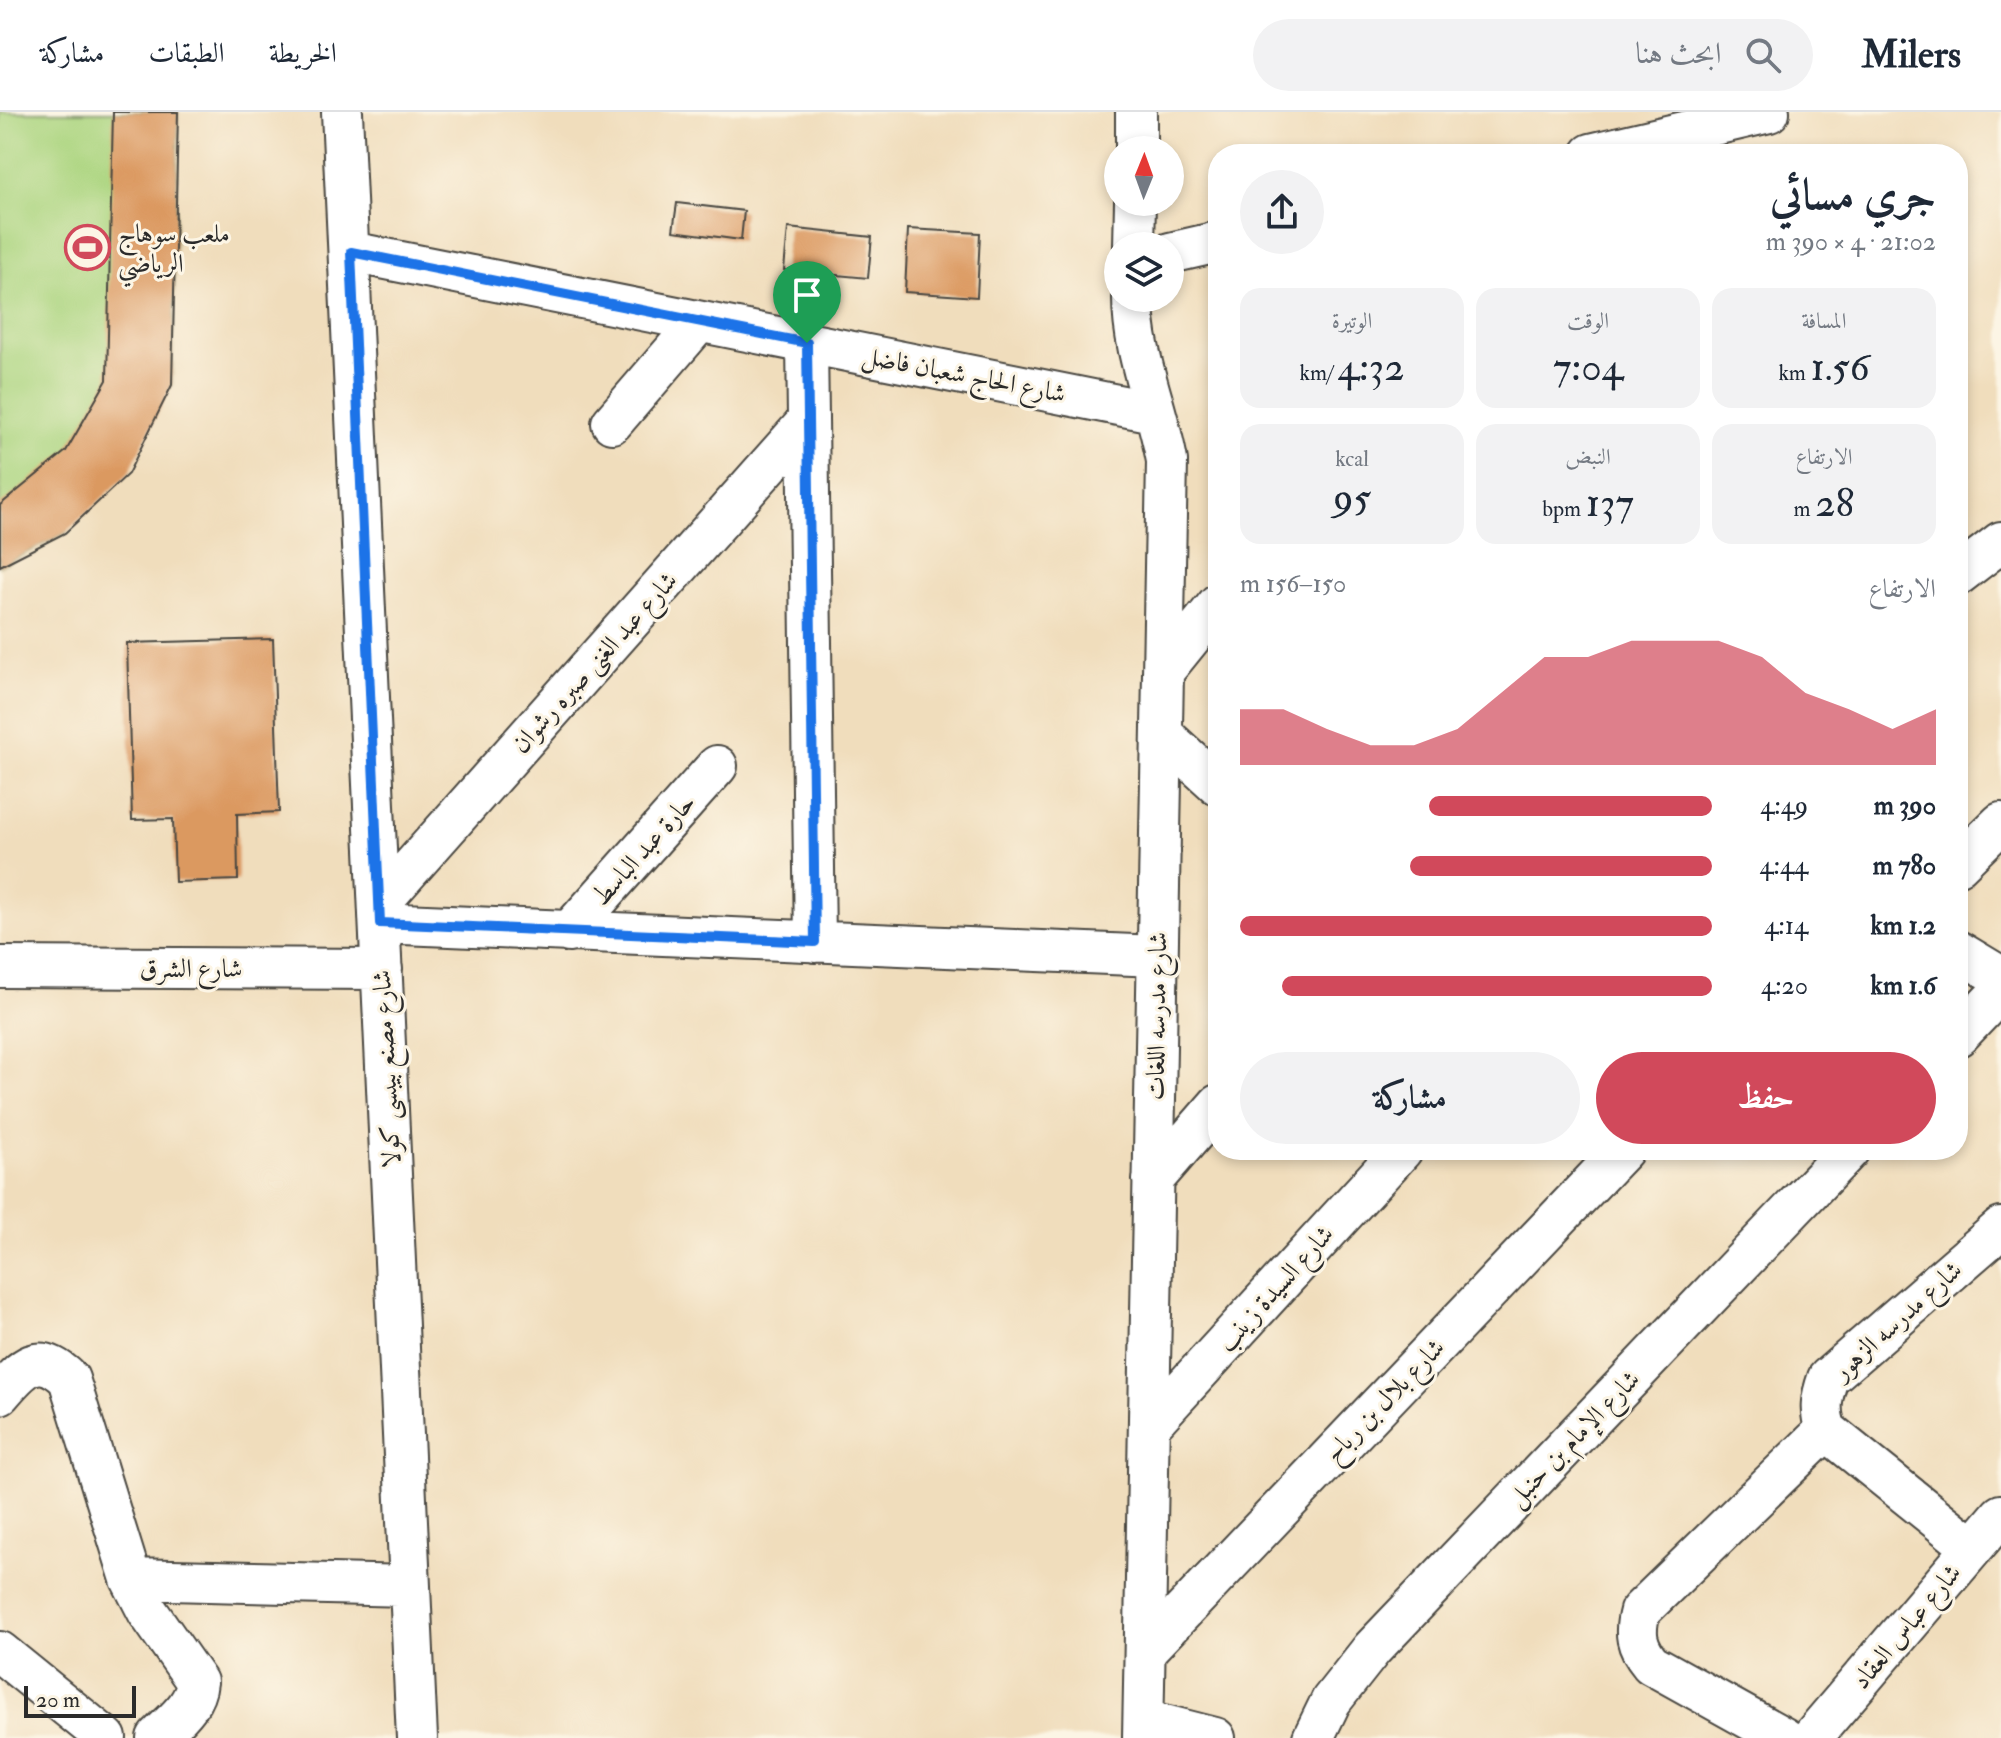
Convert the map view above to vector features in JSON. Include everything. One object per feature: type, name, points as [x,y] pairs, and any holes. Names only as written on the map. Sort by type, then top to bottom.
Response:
[{"type":"street","name":"شارع مصنع بيبسى كولا","points":[[342,112],[351,252],[417,1738]]},
{"type":"street","points":[[1136,136],[1137,112]]},
{"type":"street","points":[[1700,142],[1769,112]]},
{"type":"street","points":[[1184,250],[1208,244]]},
{"type":"street","name":"شارع الحاج شعبان فاضل","points":[[351,252],[1153,412]]},
{"type":"street","name":"شارع مدرسه اللغات","points":[[1135,312],[1140,363],[1167,461],[1144,1729]]},
{"type":"street","points":[[612,423],[699,322]]},
{"type":"street","points":[[807,343],[815,942]]},
{"type":"street","name":"شارع عبد الغنى صبره رشوان","points":[[380,914],[808,421]]},
{"type":"street","points":[[1968,567],[2001,542]]},
{"type":"street","points":[[1163,672],[1208,616]]},
{"type":"street","points":[[1162,734],[1208,776]]},
{"type":"street","name":"حارة عبد الباسط","points":[[569,932],[717,766]]},
{"type":"street","points":[[1968,855],[2001,823]]},
{"type":"street","points":[[380,914],[569,932],[1157,956]]},
{"type":"street","points":[[1968,957],[2001,977]]},
{"type":"street","name":"شارع الشرق","points":[[0,967],[382,969]]},
{"type":"street","points":[[1968,1026],[2001,991]]},
{"type":"street","points":[[1153,1180],[1208,1117]]},
{"type":"street","name":"شارع السيدة زينب","points":[[1149,1426],[1393,1160]]},
{"type":"street","name":"شارع بلال بن رباح","points":[[1145,1651],[1613,1160]]},
{"type":"street","name":"شارع الإمام بن حنبل","points":[[1313,1738],[1331,1701],[1372,1649],[1839,1160]]},
{"type":"street","name":"شارع مدرسه الزهور","points":[[1826,1430],[1821,1414],[1821,1396],[1828,1378],[2001,1228]]},
{"type":"street","points":[[0,1394],[19,1372],[36,1363],[56,1365],[69,1379],[131,1579],[154,1622],[197,1682],[196,1695],[189,1706],[157,1738]]},
{"type":"street","points":[[1784,1738],[1651,1664],[1639,1649],[1635,1629],[1640,1611],[1826,1430],[1973,1548]]},
{"type":"street","name":"شارع عباس العقاد","points":[[1811,1738],[2001,1515]]},
{"type":"street","points":[[131,1579],[409,1586]]},
{"type":"street","points":[[0,1652],[106,1738]]},
{"type":"street","points":[[1144,1729],[1215,1738]]},
{"type":"green space","name":"ملعب سوهاج الرياضي","points":[[0,112],[178,112],[172,385],[65,533],[0,566]]},
{"type":"building","points":[[113,112],[178,112],[172,385],[128,474],[65,533],[0,566],[0,505],[66,451],[107,380]]},
{"type":"building","points":[[677,203],[744,211],[741,240],[673,231]]},
{"type":"building","points":[[788,228],[872,237],[868,278],[784,270]]},
{"type":"building","points":[[908,229],[980,233],[977,297],[905,292]]},
{"type":"building","points":[[273,639],[279,812],[237,814],[238,880],[175,882],[173,819],[132,820],[127,643]]},
{"type":"place","name":"ملعب سوهاج الرياضي","points":[[87,248]]},
{"type":"route","points":[[351,252],[807,343],[815,942],[380,923],[351,252]]}]
